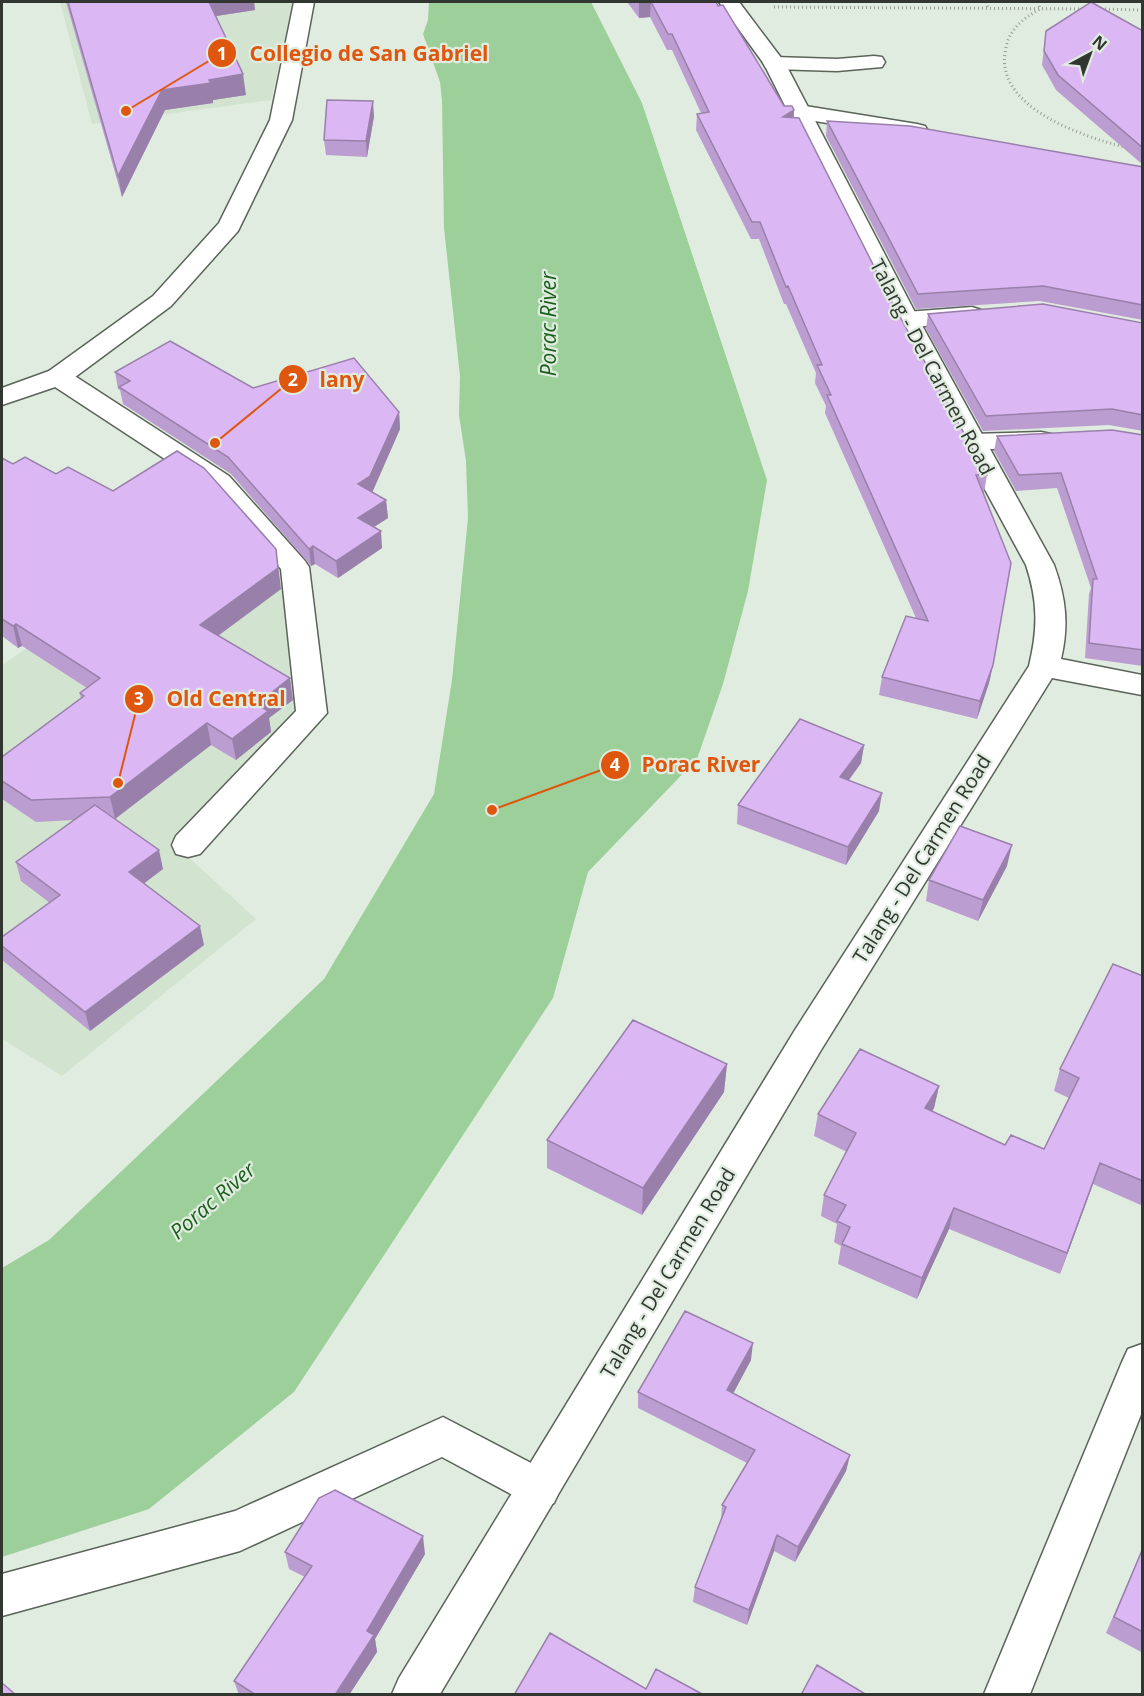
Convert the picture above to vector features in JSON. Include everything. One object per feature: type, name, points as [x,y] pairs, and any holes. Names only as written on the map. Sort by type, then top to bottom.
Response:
[{"type":"street","points":[[2,397],[58,377],[162,302],[230,226],[281,120],[304,2]]},
{"type":"street","name":"Talang - Del Carmen Road","points":[[415,1695],[808,1040],[1044,666],[1053,629],[1052,597],[1040,565],[906,320],[774,63],[730,4]]},
{"type":"street","points":[[774,63],[837,65],[874,62]]},
{"type":"street","points":[[799,112],[936,135]]},
{"type":"street","points":[[906,320],[995,313]]},
{"type":"street","points":[[58,377],[219,482],[295,567],[312,713],[188,845]]},
{"type":"street","points":[[971,442],[1064,438]]},
{"type":"street","points":[[1044,666],[1143,685]]},
{"type":"street","points":[[1007,1695],[1143,1362]]},
{"type":"street","points":[[2,1595],[240,1530],[443,1436],[539,1489]]},
{"type":"path","points":[[869,7],[870,2]]},
{"type":"path","points":[[986,2],[988,8]]},
{"type":"path","points":[[1038,2],[1040,9]]},
{"type":"path","points":[[730,4],[1085,9]]},
{"type":"path","points":[[1040,9],[1016,24],[1001,56],[1005,72],[1014,88],[1031,108],[1062,126],[1097,141],[1131,149]]},
{"type":"path","points":[[1097,9],[1143,10]]},
{"type":"shaded area","points":[[60,2],[294,2],[271,100],[92,124]]},
{"type":"shaded area","points":[[214,505],[292,571],[297,722],[174,844],[256,919],[62,1076],[2,1039],[2,665],[81,611]]},
{"type":"water","points":[[429,2],[591,2],[642,103],[767,480],[748,591],[723,684],[697,759],[588,872],[553,998],[294,1392],[149,1509],[2,1557],[2,1268],[49,1240],[324,979],[434,794],[452,680],[468,518],[466,461],[459,415],[460,376],[444,228],[442,100],[440,82],[423,34],[428,20]]},
{"type":"building","points":[[68,2],[209,2],[243,74],[209,80],[211,83],[162,90],[118,176]]},
{"type":"building","points":[[651,2],[716,2],[718,6],[723,5],[784,106],[792,106],[794,110],[783,117],[799,118],[893,304],[987,475],[976,475],[1011,563],[993,665],[980,701],[882,677],[906,616],[928,621],[827,395],[831,395],[817,365],[822,365],[788,286],[786,287],[760,222],[752,222],[697,114],[709,112],[672,34],[668,34]]},
{"type":"building","points":[[1091,2],[1143,31],[1143,148],[1058,75],[1044,51],[1046,31]]},
{"type":"building","points":[[327,100],[373,101],[366,141],[324,140]]},
{"type":"building","points":[[827,121],[910,126],[1143,167],[1143,305],[1043,286],[918,294]]},
{"type":"building","points":[[1043,304],[1143,323],[1143,415],[1112,409],[986,416],[928,314]]},
{"type":"building","points":[[170,341],[253,388],[354,358],[399,412],[370,476],[358,484],[386,500],[358,518],[381,531],[336,561],[313,546],[309,549],[228,457],[119,387],[130,381],[115,372]]},
{"type":"building","points":[[1112,430],[1143,435],[1143,650],[1089,643],[1093,579],[1097,579],[1061,473],[1019,475],[997,436]]},
{"type":"building","points":[[177,451],[204,468],[276,549],[278,568],[200,625],[290,678],[257,704],[268,711],[232,739],[207,723],[110,797],[31,800],[2,781],[2,757],[84,696],[80,693],[100,678],[16,624],[13,626],[2,619],[2,458],[13,464],[25,457],[56,474],[68,467],[113,491]]},
{"type":"building","points":[[800,719],[864,745],[840,777],[882,793],[848,847],[738,805]]},
{"type":"building","points":[[95,805],[159,850],[129,872],[200,926],[85,1012],[2,946],[2,937],[60,895],[16,862]]},
{"type":"building","points":[[960,826],[1012,845],[983,900],[929,880]]},
{"type":"building","points":[[1113,964],[1143,976],[1143,1181],[1100,1163],[1067,1253],[954,1208],[922,1278],[842,1244],[850,1227],[837,1221],[846,1205],[824,1195],[856,1133],[818,1114],[860,1049],[939,1086],[925,1108],[1005,1145],[1011,1135],[1044,1149],[1079,1078],[1060,1069]]},
{"type":"building","points":[[633,1020],[727,1064],[643,1188],[547,1140]]},
{"type":"building","points":[[685,1311],[753,1343],[727,1390],[850,1455],[798,1547],[777,1535],[749,1610],[695,1587],[726,1507],[722,1505],[755,1450],[638,1392]]},
{"type":"building","points":[[335,1490],[423,1536],[367,1631],[374,1635],[335,1695],[256,1695],[234,1681],[312,1566],[285,1552],[319,1498]]},
{"type":"building","points":[[1143,1548],[1143,1632],[1114,1617]]},
{"type":"building","points":[[550,1633],[646,1689],[656,1669],[704,1695],[514,1695]]},
{"type":"building","points":[[817,1665],[867,1695],[801,1695]]},
{"type":"building","points":[[2,1683],[16,1695],[2,1695]]},
{"type":"place","name":"Collegio de San Gabriel","points":[[126,111]]},
{"type":"place","name":"lany","points":[[215,443]]},
{"type":"place","name":"Old Central","points":[[118,783]]},
{"type":"place","name":"Porac River","points":[[492,810]]}]
